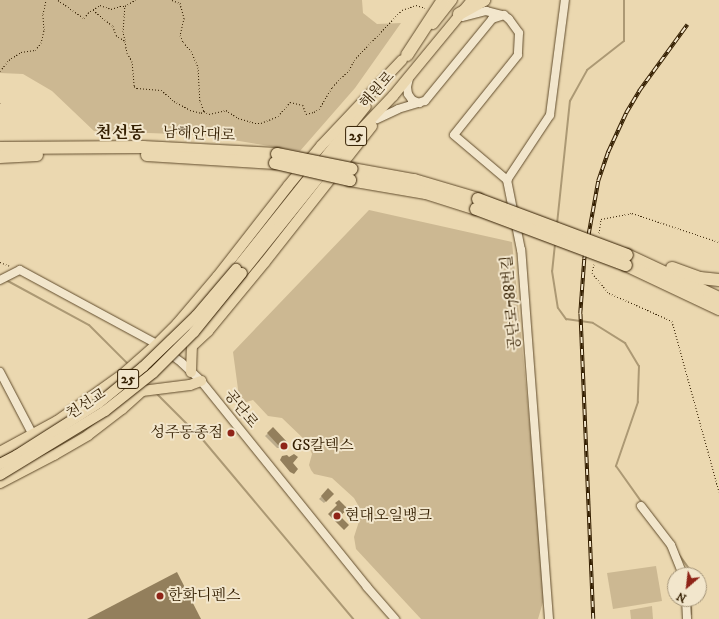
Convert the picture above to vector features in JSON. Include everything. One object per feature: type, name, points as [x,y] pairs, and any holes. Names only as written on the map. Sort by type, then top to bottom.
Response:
[{"type":"highway","points":[[404,57],[443,0]]},
{"type":"highway","points":[[459,14],[484,0]]},
{"type":"highway","name":"남해안대로","points":[[0,148],[143,147],[276,158]]},
{"type":"highway","name":"남해안대로","points":[[0,157],[90,152],[276,158]]},
{"type":"highway","points":[[276,158],[351,175],[414,180],[627,260],[718,306]]},
{"type":"highway","points":[[627,260],[652,259],[700,278],[719,280]]},
{"type":"main road","name":"해원로","points":[[239,271],[404,57],[452,0]]},
{"type":"main road","name":"해원로","points":[[239,271],[336,156],[393,96],[472,0]]},
{"type":"main road","points":[[0,452],[33,435],[82,404],[123,374],[149,352],[188,311],[321,146],[404,57]]},
{"type":"main road","points":[[192,372],[192,346],[204,335],[265,262],[393,96]]},
{"type":"main road","name":"천선교","points":[[0,464],[17,455],[99,403],[143,367],[196,316],[239,271]]},
{"type":"main road","name":"천선교","points":[[0,475],[105,411],[153,373],[194,332],[239,271]]},
{"type":"main road","points":[[188,311],[181,325],[182,333],[192,340],[204,335]]},
{"type":"main road","points":[[0,483],[54,456],[88,434],[122,409],[142,391],[147,392],[201,382]]},
{"type":"street","points":[[451,25],[465,16],[475,12],[486,11],[504,15],[509,19],[519,33],[518,55],[454,135],[507,180],[550,115],[565,0]]},
{"type":"street","points":[[377,118],[429,98],[492,19],[504,15]]},
{"type":"street","points":[[411,74],[408,81],[408,92],[412,100],[419,103]]},
{"type":"street","name":"공단로788번길","points":[[507,180],[521,250],[549,619]]},
{"type":"street","name":"공단로","points":[[0,280],[17,272],[157,344],[192,372],[367,588],[395,619]]},
{"type":"street","points":[[0,372],[33,435]]},
{"type":"street","points":[[641,506],[671,545],[680,567]]},
{"type":"street","points":[[686,607],[687,619]]},
{"type":"path","points":[[0,71],[10,60],[21,52],[35,50],[41,43],[44,30],[43,14],[46,0]]},
{"type":"path","points":[[58,0],[84,18],[88,13],[100,5],[112,9],[125,6],[135,0]]},
{"type":"path","points":[[172,0],[180,3],[184,18],[180,35],[183,42],[191,51],[198,67],[200,100],[204,111],[209,114],[226,110],[238,118],[255,123],[261,123],[278,116],[290,102],[303,105],[306,114],[319,109],[332,86],[349,70],[354,60],[402,10],[416,5],[435,12]]},
{"type":"path","points":[[125,6],[123,32],[127,53],[132,61],[134,86],[137,88],[161,90],[174,101],[190,110],[201,113],[204,111]]},
{"type":"path","points":[[93,10],[113,26],[116,35],[125,41]]},
{"type":"path","points":[[672,321],[719,492]]},
{"type":"shaded area","points":[[0,0],[362,0],[363,13],[377,24],[401,23],[355,88],[300,151],[202,135],[94,131],[52,91],[23,74],[0,73]]},
{"type":"shaded area","points":[[369,210],[512,242],[546,592],[538,619],[421,619],[356,549],[354,537],[362,512],[354,498],[332,478],[314,474],[309,465],[312,454],[306,441],[282,418],[268,416],[253,400],[240,404],[233,352]]},
{"type":"shaded area","points":[[656,566],[662,601],[613,609],[607,573]]},
{"type":"shaded area","points":[[652,606],[653,619],[631,619],[630,610]]},
{"type":"building","points":[[273,427],[288,443],[285,446],[279,446],[267,433]]},
{"type":"building","points":[[294,454],[298,457],[293,463],[298,469],[294,474],[290,472],[280,460],[282,456],[287,455],[289,457]]},
{"type":"building","points":[[328,488],[334,494],[326,502],[321,496]]},
{"type":"building","points":[[339,500],[348,509],[340,516],[349,525],[344,530],[328,514],[337,505],[335,503]]},
{"type":"building","name":"한화디펜스","points":[[177,572],[201,619],[87,619]]},
{"type":"waterway","points":[[557,224],[570,101],[587,70],[624,41],[624,0]]},
{"type":"waterway","points":[[555,244],[552,271],[558,308],[566,319],[593,323],[625,343],[639,366],[638,402],[616,466],[643,504]]},
{"type":"waterway","points":[[6,280],[89,325],[128,364]]},
{"type":"waterway","points":[[156,393],[203,440],[353,619]]},
{"type":"waterway","points":[[677,552],[688,567]]},
{"type":"waterway","points":[[691,607],[691,614]]},
{"type":"railway","points":[[593,619],[580,314],[584,259],[598,181],[608,152],[626,113],[639,91],[687,25]]},
{"type":"place","name":"성주동종점","points":[[231,433]]},
{"type":"place","name":"GS칼텍스","points":[[284,446]]},
{"type":"place","name":"현대오일뱅크","points":[[337,516]]},
{"type":"place","name":"한화디펜스","points":[[160,596]]},
{"type":"district","name":"천선동","points":[[120,134]]}]
